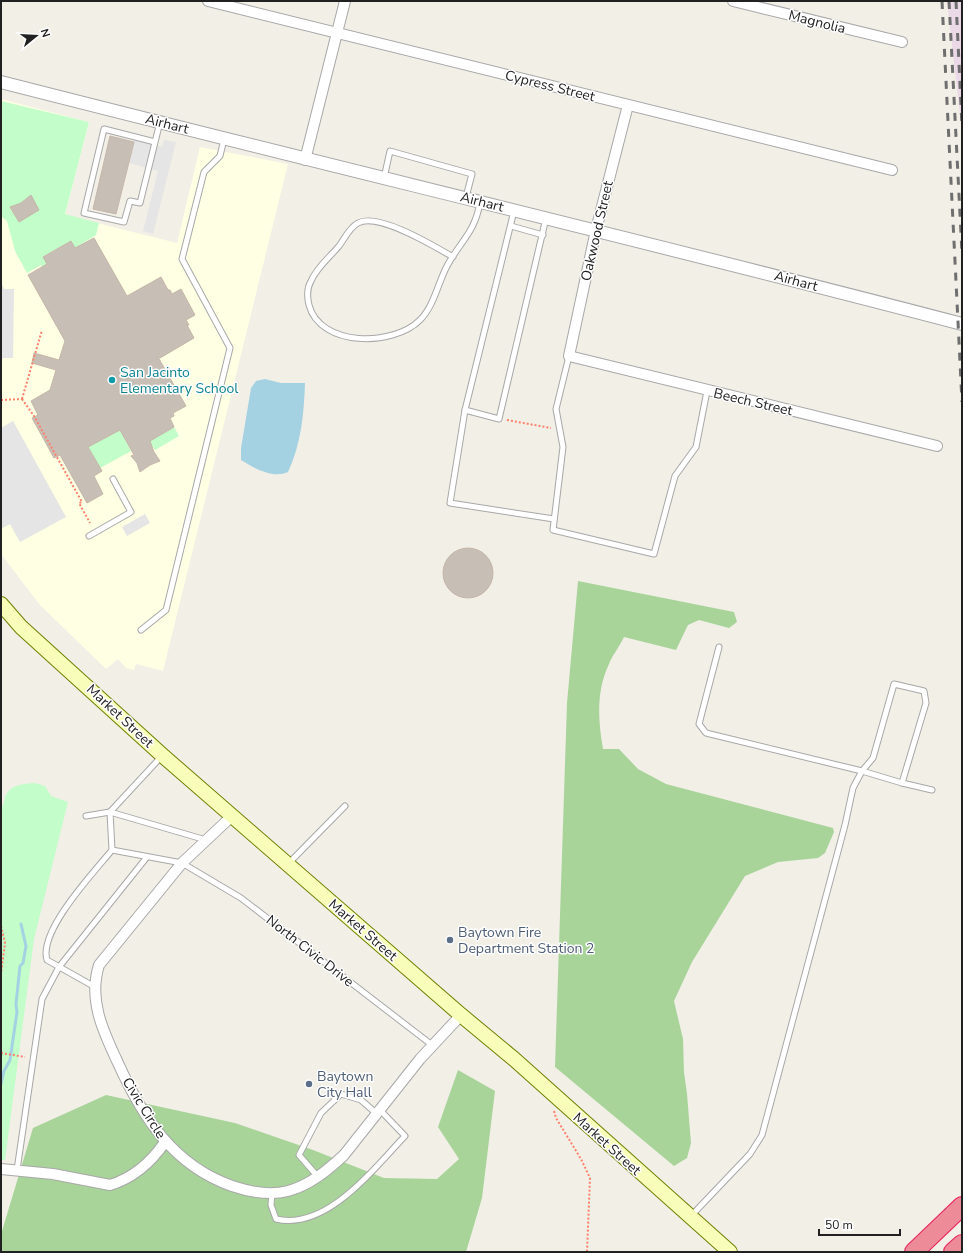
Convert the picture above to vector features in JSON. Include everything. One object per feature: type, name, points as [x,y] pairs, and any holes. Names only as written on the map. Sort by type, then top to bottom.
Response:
[{"type":"highway","points":[[914,1252],[962,1206]]},
{"type":"highway","points":[[953,1252],[962,1244]]},
{"type":"main road","name":"Market Street","points":[[1,604],[21,627],[162,755],[461,1015],[514,1059],[689,1218],[730,1252]]},
{"type":"street","name":"Cypress Street","points":[[208,1],[892,170]]},
{"type":"street","points":[[305,160],[345,1]]},
{"type":"street","name":"Magnolia","points":[[733,1],[902,42]]},
{"type":"street","name":"Airhart","points":[[1,82],[305,160],[596,230],[962,324]]},
{"type":"street","name":"Oakwood Street","points":[[569,356],[596,230],[628,105]]},
{"type":"street","name":"Beech Street","points":[[569,356],[707,391],[937,446]]},
{"type":"street","name":"Civic Circle","points":[[232,816],[182,863],[99,965],[95,987],[94,996],[110,1047],[139,1104],[165,1142],[181,1157],[207,1175],[241,1189],[272,1193],[288,1191],[318,1177],[344,1155],[432,1045],[461,1015]]},
{"type":"street","points":[[1,1169],[53,1174],[110,1185],[118,1183],[143,1167],[153,1158],[165,1142]]},
{"type":"lane","points":[[155,142],[104,129],[84,212],[124,222],[130,201],[140,203],[160,122]]},
{"type":"lane","points":[[141,630],[166,610],[230,348],[182,259],[204,172],[220,156],[224,139]]},
{"type":"lane","points":[[384,178],[390,151],[472,174],[465,198]]},
{"type":"lane","points":[[453,257],[428,242],[393,227],[367,220],[358,223],[348,231],[310,282],[307,298],[310,310],[317,320],[337,334],[355,338],[377,339],[394,336],[409,329],[420,320],[430,305],[453,257],[474,227],[480,202]]},
{"type":"lane","points":[[515,210],[465,410],[450,503],[554,519]]},
{"type":"lane","points":[[465,410],[500,419],[546,218]]},
{"type":"lane","points":[[511,226],[542,235]]},
{"type":"lane","points":[[569,356],[556,409],[563,447],[553,530],[654,554],[675,476],[696,447],[707,391]]},
{"type":"lane","points":[[89,536],[131,512],[113,479]]},
{"type":"lane","points":[[719,647],[699,724],[706,733],[862,771],[932,790]]},
{"type":"lane","points":[[689,1218],[750,1154],[762,1135],[853,788],[862,771],[874,758],[894,684],[924,691],[926,703],[902,783]]},
{"type":"lane","points":[[95,987],[47,960],[45,955],[52,932],[65,908],[112,850],[110,812],[162,755]]},
{"type":"lane","points":[[288,864],[345,806]]},
{"type":"lane","points":[[86,816],[110,812],[206,840]]},
{"type":"lane","points":[[112,850],[182,863]]},
{"type":"lane","points":[[17,1170],[42,999],[59,967],[147,857]]},
{"type":"lane","name":"North Civic Drive","points":[[182,863],[242,898],[432,1045]]},
{"type":"lane","points":[[272,1193],[271,1205],[276,1219],[288,1222],[307,1217],[344,1199],[405,1136],[378,1112],[361,1100],[341,1094],[321,1112],[299,1155],[318,1177]]},
{"type":"path","points":[[22,398],[42,330]]},
{"type":"path","points":[[1,400],[22,398]]},
{"type":"path","points":[[22,398],[34,416],[82,502],[79,503],[90,523]]},
{"type":"path","points":[[500,419],[560,430]]},
{"type":"path","points":[[1,926],[5,943],[1,974]]},
{"type":"path","points":[[1,1053],[18,1056]]},
{"type":"path","points":[[547,1090],[556,1118],[581,1159],[590,1178],[587,1252]]},
{"type":"shaded area","points":[[947,1],[962,1],[962,133]]},
{"type":"shaded area","points":[[1,99],[89,122],[65,215],[177,243],[200,147],[288,164],[163,671],[136,664],[134,670],[126,668],[118,659],[106,669],[40,605],[1,554]]},
{"type":"shaded area","points":[[134,140],[162,147],[164,140],[176,142],[153,234],[143,231],[158,171],[129,163]]},
{"type":"shaded area","points":[[1,283],[4,289],[14,289],[13,358],[3,358],[1,361]]},
{"type":"shaded area","points":[[13,421],[66,517],[20,542],[10,524],[1,529],[1,428]]},
{"type":"shaded area","points":[[145,514],[150,523],[127,536],[122,527]]},
{"type":"green space","points":[[1,101],[89,122],[65,214],[99,223],[96,235],[75,248],[71,241],[44,256],[47,264],[42,267],[41,265],[27,273],[15,251],[7,221],[1,216]]},
{"type":"green space","points":[[174,427],[179,436],[155,450],[149,441]]},
{"type":"green space","points":[[120,430],[131,451],[100,468],[88,447]]},
{"type":"green space","points":[[578,581],[734,612],[737,622],[729,628],[699,620],[688,625],[676,650],[624,637],[605,674],[600,695],[599,717],[603,749],[619,749],[638,769],[666,784],[833,828],[834,832],[825,853],[818,858],[778,862],[745,876],[692,962],[674,1001],[683,1039],[684,1072],[691,1143],[687,1158],[674,1166],[555,1067],[567,703]]},
{"type":"green space","points":[[35,783],[45,786],[51,796],[68,802],[34,939],[5,1160],[1,1160],[1,809],[5,797],[10,789]]},
{"type":"green space","points":[[458,1070],[495,1091],[482,1198],[466,1252],[1,1252],[2,1231],[33,1128],[106,1095],[235,1123],[313,1150],[384,1178],[437,1179],[459,1159],[438,1127]]},
{"type":"water","points":[[265,379],[281,383],[305,383],[303,417],[299,440],[288,472],[282,474],[264,472],[241,460],[241,448],[251,388],[256,381]]},
{"type":"building","points":[[110,136],[134,142],[116,214],[93,209]]},
{"type":"building","points":[[31,195],[39,210],[19,222],[10,207],[21,203]]},
{"type":"building","name":"San Jacinto Elementary School","points":[[94,238],[127,296],[161,277],[172,294],[181,289],[195,315],[186,320],[194,338],[160,358],[158,357],[186,406],[173,413],[174,416],[170,418],[174,427],[150,441],[154,452],[160,461],[150,465],[140,472],[137,463],[131,456],[134,455],[120,430],[88,447],[102,471],[94,476],[103,494],[87,503],[60,455],[54,458],[32,418],[38,415],[31,401],[50,390],[56,370],[32,363],[34,353],[59,360],[65,341],[28,275],[47,264],[43,257],[71,241],[75,248]]},
{"type":"building","points":[[468,548],[482,552],[489,559],[493,573],[489,587],[482,594],[468,598],[454,594],[447,587],[443,573],[447,559],[454,552]]},
{"type":"waterway","points":[[1,1084],[4,1071],[10,1060],[17,1012],[16,1004],[20,966],[23,963],[26,946],[21,924]]},
{"type":"railway","points":[[942,1],[962,402]]},
{"type":"railway","points":[[949,1],[962,253]]},
{"type":"railway","points":[[956,1],[962,126]]},
{"type":"place","name":"San Jacinto Elementary School","points":[[112,380]]},
{"type":"place","name":"Baytown Fire Department Station 2","points":[[450,940]]},
{"type":"place","name":"Baytown City Hall","points":[[309,1084]]}]
